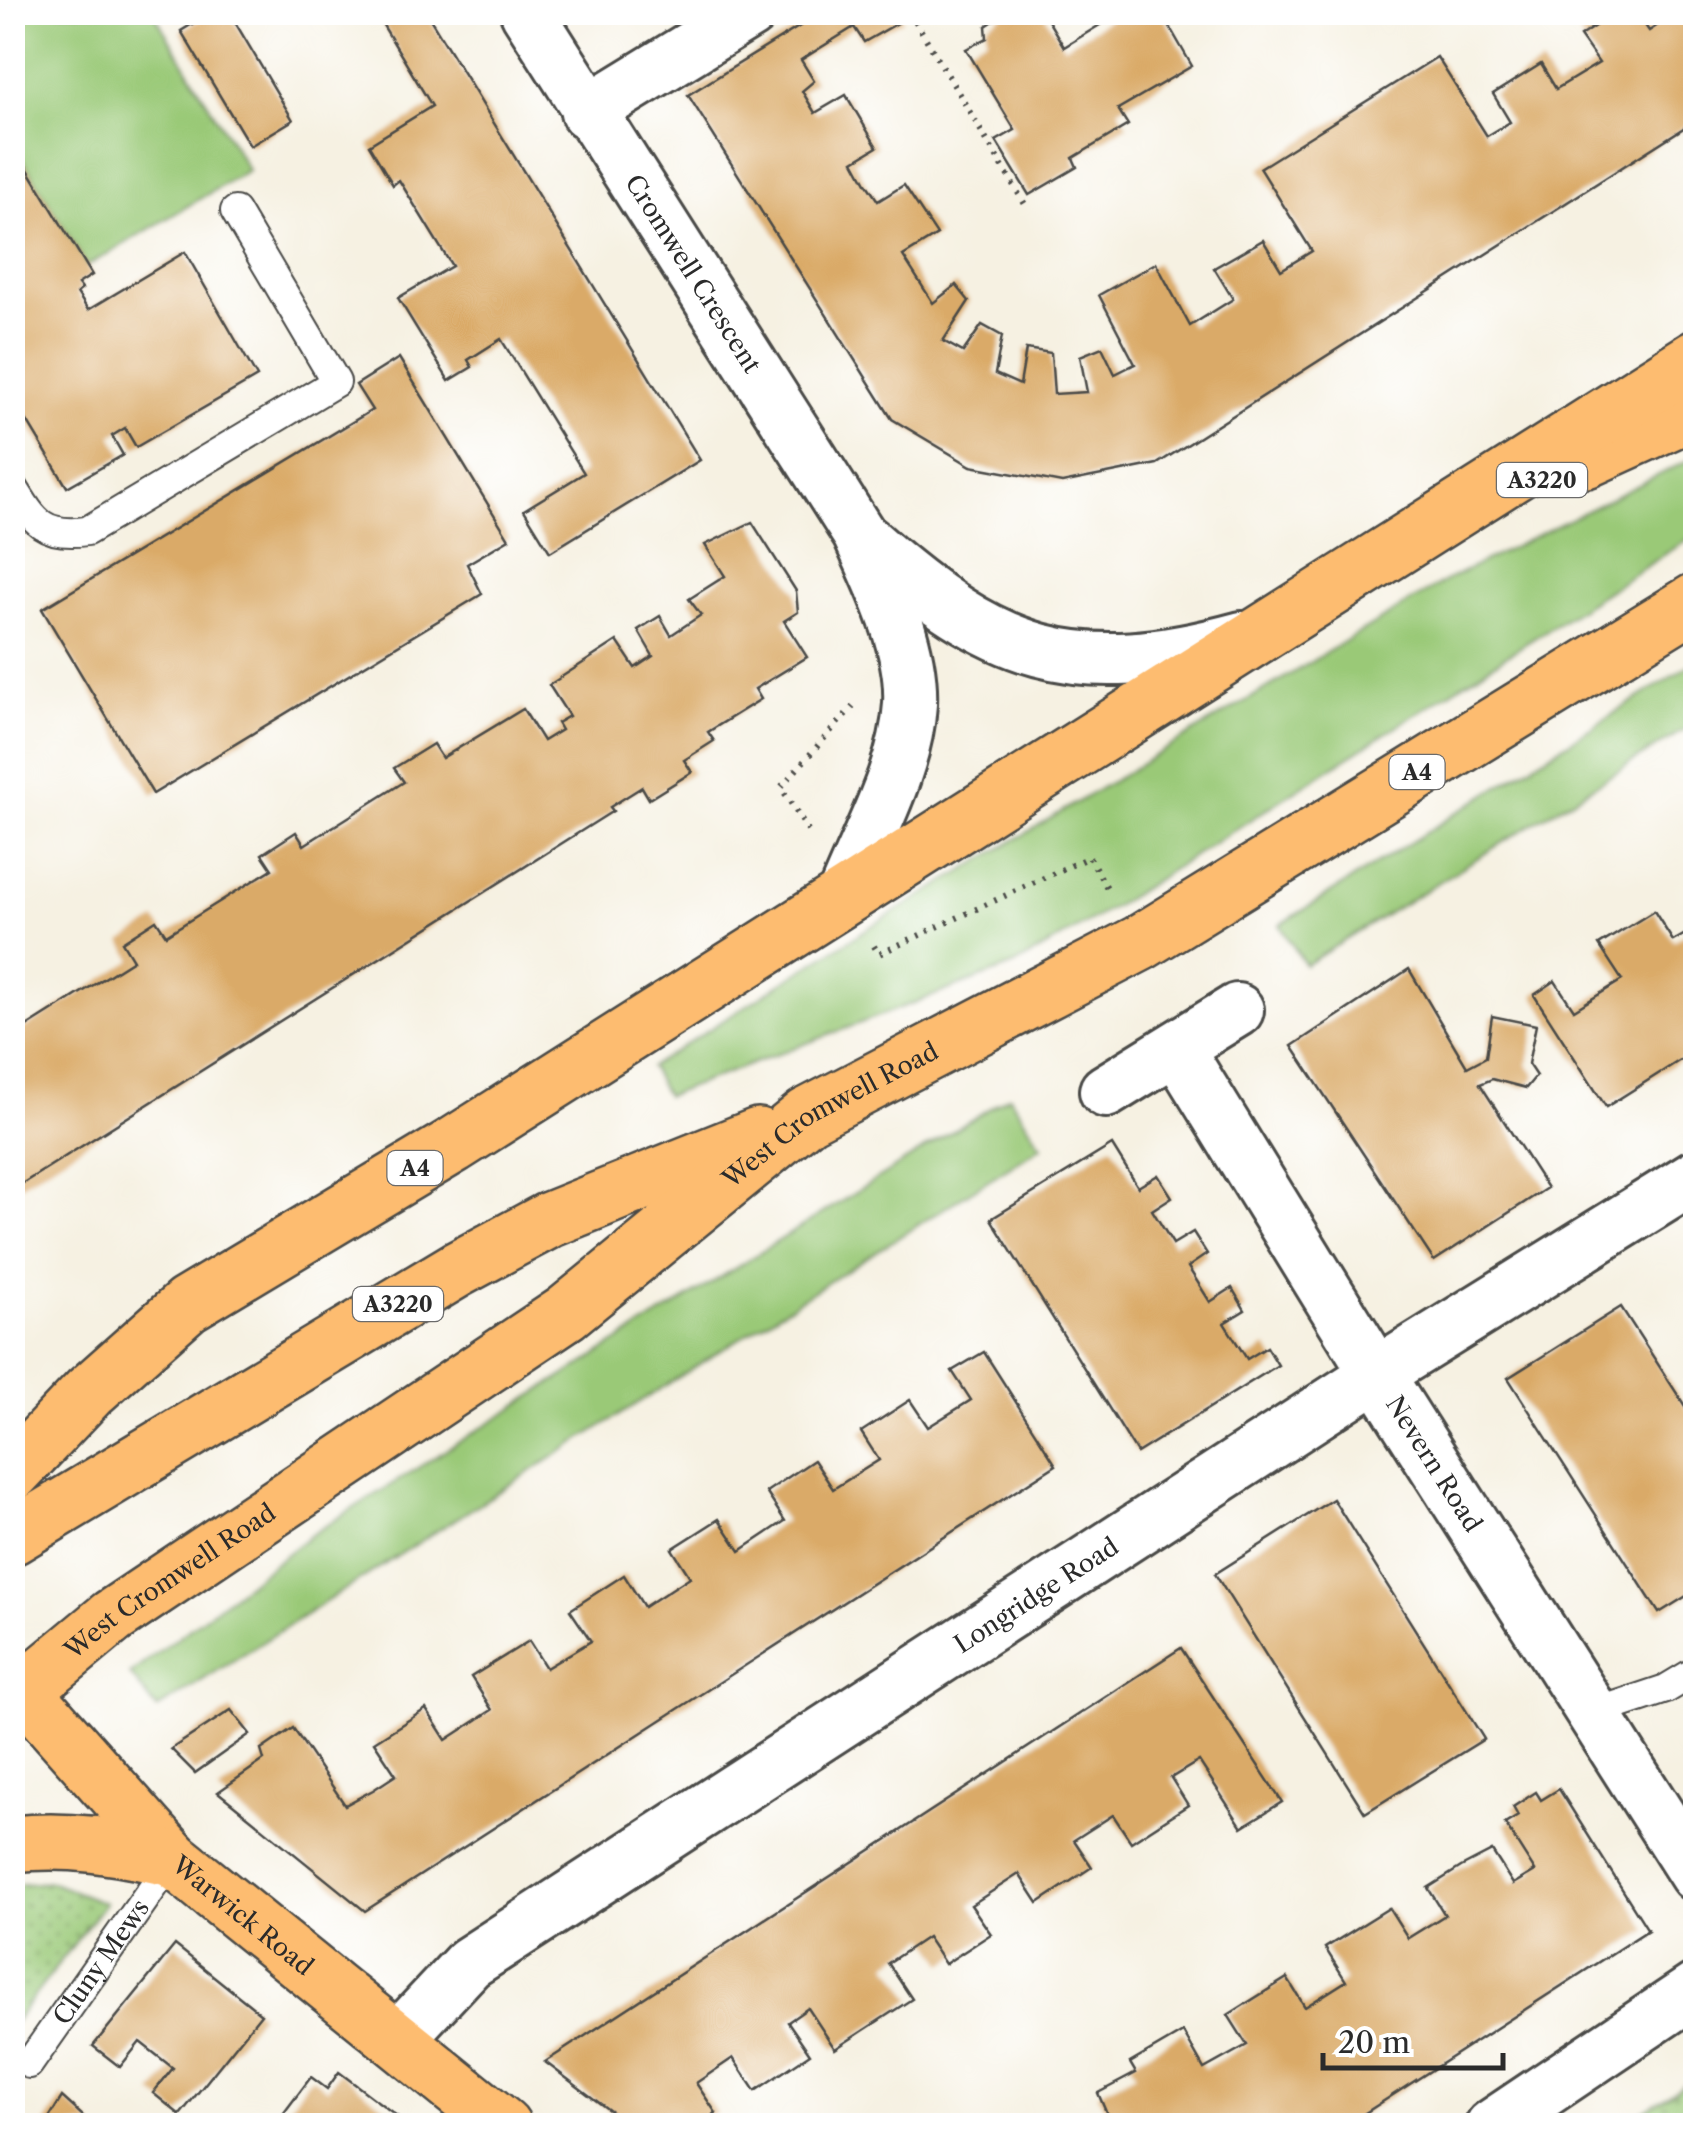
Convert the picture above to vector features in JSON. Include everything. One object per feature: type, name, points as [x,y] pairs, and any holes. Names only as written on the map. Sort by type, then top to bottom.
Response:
[{"type":"highway","name":"A4","points":[[12,1473],[88,1392],[187,1305],[454,1145],[1696,358]]},
{"type":"highway","name":"A3220","points":[[1388,551],[1696,410]]},
{"type":"highway","name":"West Cromwell Road","points":[[16,1689],[112,1616],[566,1313],[807,1116],[1140,943],[1696,601]]},
{"type":"highway","name":"A3220","points":[[12,1537],[458,1268],[549,1220],[807,1116]]},
{"type":"highway","name":"Warwick Road","points":[[16,1689],[173,1859],[503,2126]]},
{"type":"highway","points":[[12,1844],[60,1839],[106,1843],[173,1859]]},
{"type":"street","name":"Cromwell Crescent","points":[[527,12],[587,112],[859,534],[895,623],[910,704],[888,790],[844,895]]},
{"type":"street","points":[[587,112],[750,12]]},
{"type":"street","name":"Cromwell Crescent","points":[[859,534],[965,620],[1058,657],[1117,662],[1174,657],[1253,636]]},
{"type":"street","points":[[1106,1091],[1237,1010]]},
{"type":"street","name":"Nevern Road","points":[[1177,1049],[1377,1374],[1696,1875]]},
{"type":"street","name":"Longridge Road","points":[[398,2039],[469,1963],[1377,1374],[1696,1176]]},
{"type":"street","points":[[1518,2119],[1696,1989]]},
{"type":"lane","points":[[12,484],[42,527],[62,534],[87,530],[336,382],[234,211]]},
{"type":"lane","points":[[1594,1713],[1666,1689],[1696,1671]]},
{"type":"lane","name":"Cluny Mews","points":[[29,2064],[173,1859]]},
{"type":"path","points":[[910,12],[1026,206]]},
{"type":"path","points":[[814,842],[781,787],[848,707],[867,701]]},
{"type":"path","points":[[872,942],[879,954],[1089,857],[1118,905]]},
{"type":"green space","points":[[13,12],[154,13],[248,170],[87,266],[13,143]]},
{"type":"green space","points":[[1695,457],[1695,535],[1117,905],[1015,965],[666,1096],[650,1067],[865,930],[1447,580]]},
{"type":"green space","points":[[1695,662],[1695,723],[1305,965],[1280,925]]},
{"type":"green space","points":[[1009,1096],[1042,1146],[157,1709],[130,1674],[311,1535]]},
{"type":"green space","points":[[50,1882],[105,1903],[13,2024],[13,1885]]},
{"type":"green space","points":[[1695,2078],[1695,2125],[1652,2125],[1638,2115]]},
{"type":"building","points":[[212,12],[229,12],[293,120],[250,146],[181,31]]},
{"type":"building","points":[[375,12],[426,12],[700,460],[550,552],[524,510],[584,473],[501,339],[468,360],[472,367],[449,381],[398,298],[452,266],[399,180],[393,185],[369,145],[432,106]]},
{"type":"building","points":[[823,12],[899,12],[903,20],[864,42],[854,27],[801,60],[814,81],[802,91],[815,113],[846,95],[877,147],[854,161],[866,183],[878,201],[904,185],[937,235],[903,256],[933,303],[956,285],[969,301],[943,341],[963,352],[982,325],[1002,336],[995,374],[1020,385],[1026,349],[1051,353],[1054,394],[1087,392],[1080,356],[1102,347],[1115,374],[1135,364],[1099,295],[1156,263],[1190,326],[1233,299],[1214,268],[1263,240],[1281,270],[1312,251],[1260,168],[1437,57],[1487,136],[1510,122],[1493,94],[1541,64],[1556,89],[1599,63],[1580,36],[1616,12],[1636,12],[1649,31],[1678,12],[1696,12],[1696,120],[1157,464],[1062,483],[971,466],[892,419],[688,95]]},
{"type":"building","points":[[1007,12],[1043,12],[1064,47],[1121,12],[1161,12],[1192,66],[1118,109],[1128,125],[1073,158],[1077,167],[1029,195],[996,141],[1015,130],[966,49],[987,38],[986,26]]},
{"type":"building","points":[[12,143],[92,275],[78,284],[82,289],[77,293],[88,310],[185,252],[257,377],[136,447],[125,428],[112,436],[123,455],[67,487],[12,396]]},
{"type":"building","points":[[399,358],[509,539],[467,564],[482,594],[153,794],[42,609],[372,410],[356,385]]},
{"type":"building","points":[[752,522],[796,591],[798,612],[784,621],[807,657],[755,689],[761,699],[708,732],[714,741],[684,760],[692,772],[649,799],[642,787],[610,807],[613,811],[12,1190],[12,1018],[17,1015],[25,1028],[133,960],[122,942],[156,920],[166,935],[272,869],[262,854],[296,832],[304,845],[404,782],[394,768],[433,744],[442,758],[523,709],[543,741],[561,730],[557,723],[569,716],[549,685],[617,641],[635,668],[653,656],[638,630],[660,616],[671,635],[701,615],[689,599],[725,576],[705,545]]},
{"type":"building","points":[[1654,911],[1673,941],[1696,928],[1696,1050],[1606,1107],[1534,995],[1555,981],[1574,1010],[1622,980],[1599,945]]},
{"type":"building","points":[[1409,969],[1467,1067],[1486,1057],[1492,1016],[1536,1025],[1528,1064],[1536,1076],[1526,1088],[1492,1079],[1480,1084],[1547,1188],[1434,1261],[1292,1046]]},
{"type":"building","points":[[1112,1145],[1138,1187],[1158,1175],[1172,1197],[1152,1210],[1173,1244],[1193,1232],[1207,1254],[1188,1267],[1210,1302],[1232,1288],[1245,1310],[1224,1323],[1247,1359],[1267,1347],[1278,1365],[1137,1453],[991,1219]]},
{"type":"building","points":[[1621,1307],[1696,1423],[1696,1590],[1659,1613],[1508,1378]]},
{"type":"building","points":[[984,1352],[1056,1465],[365,1911],[218,1792],[264,1760],[261,1750],[293,1728],[345,1805],[373,1790],[396,1775],[374,1742],[426,1709],[446,1740],[492,1710],[471,1677],[529,1641],[546,1668],[591,1641],[570,1610],[624,1575],[644,1607],[690,1577],[672,1549],[719,1519],[740,1551],[785,1521],[766,1492],[814,1460],[833,1489],[879,1460],[861,1432],[910,1400],[928,1427],[971,1400],[952,1371]]},
{"type":"building","points":[[1333,1499],[1484,1739],[1365,1813],[1215,1574]]},
{"type":"building","points":[[1181,1648],[1282,1802],[1242,1827],[1199,1761],[1171,1778],[1188,1805],[1131,1842],[1113,1815],[1074,1840],[1092,1867],[1038,1903],[1019,1874],[971,1905],[991,1934],[945,1964],[927,1937],[888,1963],[912,1999],[835,2049],[808,2008],[788,2022],[810,2054],[755,2091],[733,2058],[696,2083],[716,2113],[697,2126],[630,2126],[545,2062]]},
{"type":"building","points":[[231,1710],[250,1734],[195,1773],[171,1749]]},
{"type":"building","points":[[1559,1789],[1648,1930],[1345,2126],[1112,2126],[1098,2093],[1136,2073],[1130,2063],[1183,2032],[1204,2069],[1247,2045],[1228,2015],[1287,1978],[1305,2007],[1346,1981],[1325,1948],[1389,1908],[1408,1938],[1445,1915],[1428,1888],[1461,1867],[1492,1851],[1513,1884],[1535,1871],[1505,1824],[1518,1816],[1513,1807],[1536,1792],[1541,1800]]},
{"type":"building","points":[[175,1945],[261,2014],[180,2115],[153,2093],[173,2068],[140,2042],[120,2067],[93,2046]]},
{"type":"building","points":[[339,2072],[397,2116],[390,2126],[274,2126],[311,2077],[327,2089]]},
{"type":"building","points":[[62,2097],[94,2126],[44,2126]]}]
